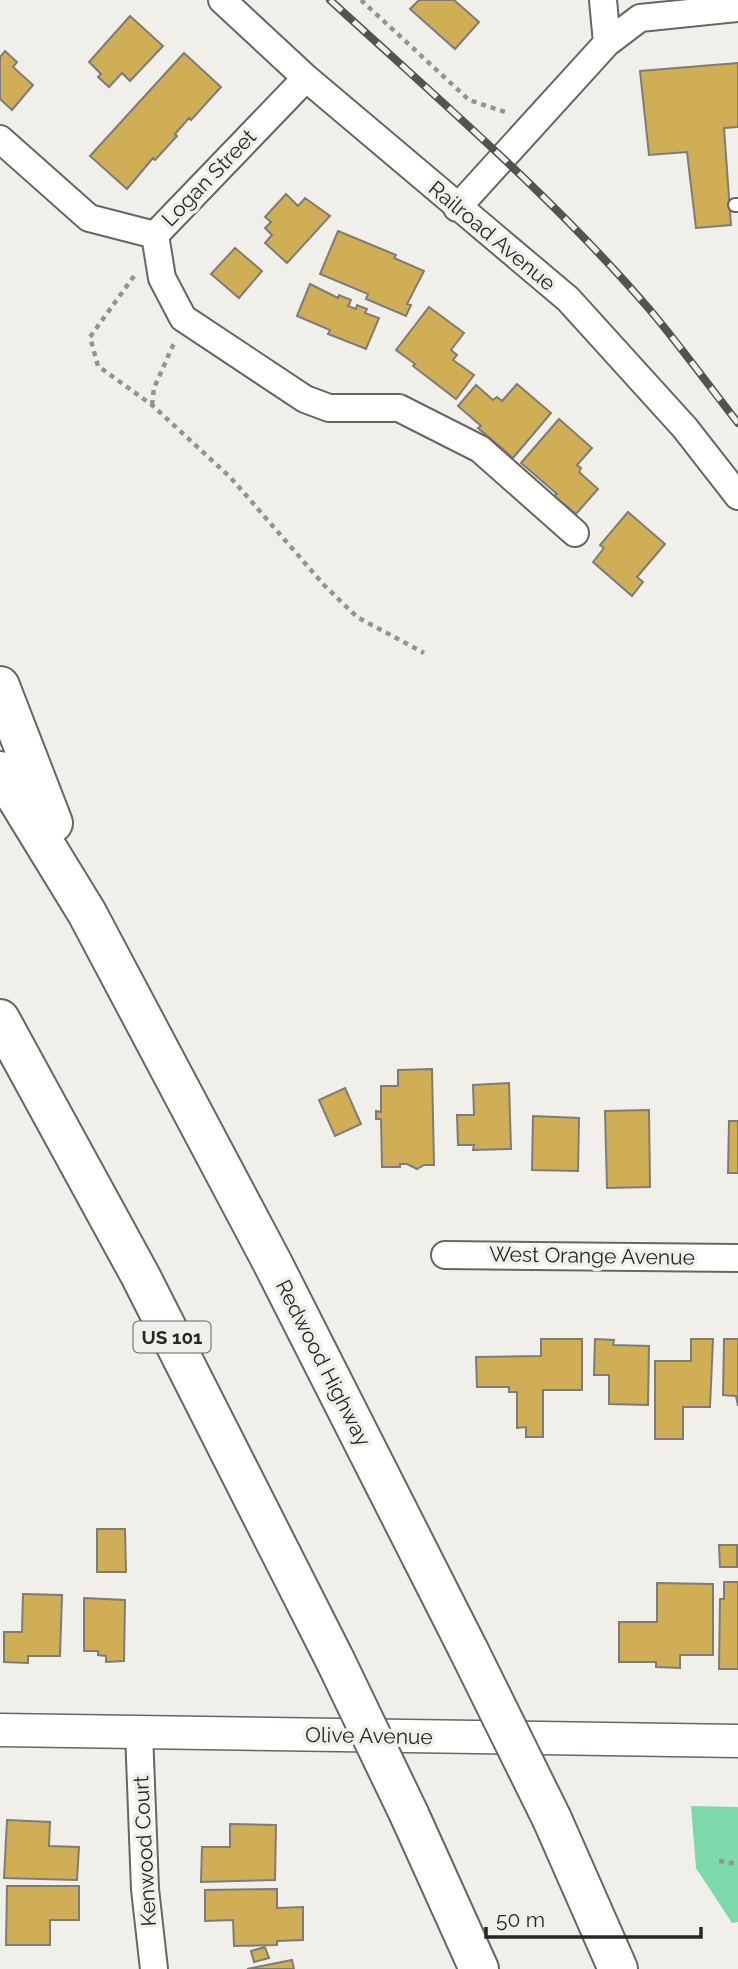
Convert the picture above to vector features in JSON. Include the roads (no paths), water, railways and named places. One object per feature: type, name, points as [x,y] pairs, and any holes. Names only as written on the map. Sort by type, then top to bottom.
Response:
[{"type":"highway","points":[[0,686],[87,913]]},
{"type":"highway","name":"Redwood Highway","points":[[0,771],[87,913],[272,1262],[552,1819],[618,1969]]},
{"type":"highway","name":"US 101","points":[[0,1019],[140,1275],[335,1660],[479,1969]]},
{"type":"street","name":"Railroad Avenue","points":[[222,0],[306,78],[568,299],[685,428],[738,496]]},
{"type":"street","points":[[603,0],[607,43]]},
{"type":"street","points":[[457,208],[607,43],[640,18],[738,8]]},
{"type":"street","name":"Logan Street","points":[[0,139],[89,218],[157,245],[306,78]]},
{"type":"street","points":[[157,245],[162,278],[183,318],[305,400],[329,408],[399,408],[468,442],[480,449],[575,533]]},
{"type":"street","name":"West Orange Avenue","points":[[445,1255],[738,1258]]},
{"type":"street","name":"Olive Avenue","points":[[0,1730],[738,1741]]},
{"type":"street","name":"Kenwood Court","points":[[139,1732],[145,1889],[154,1969]]},
{"type":"railway","points":[[330,0],[495,150],[575,228],[650,310],[738,423]]}]
